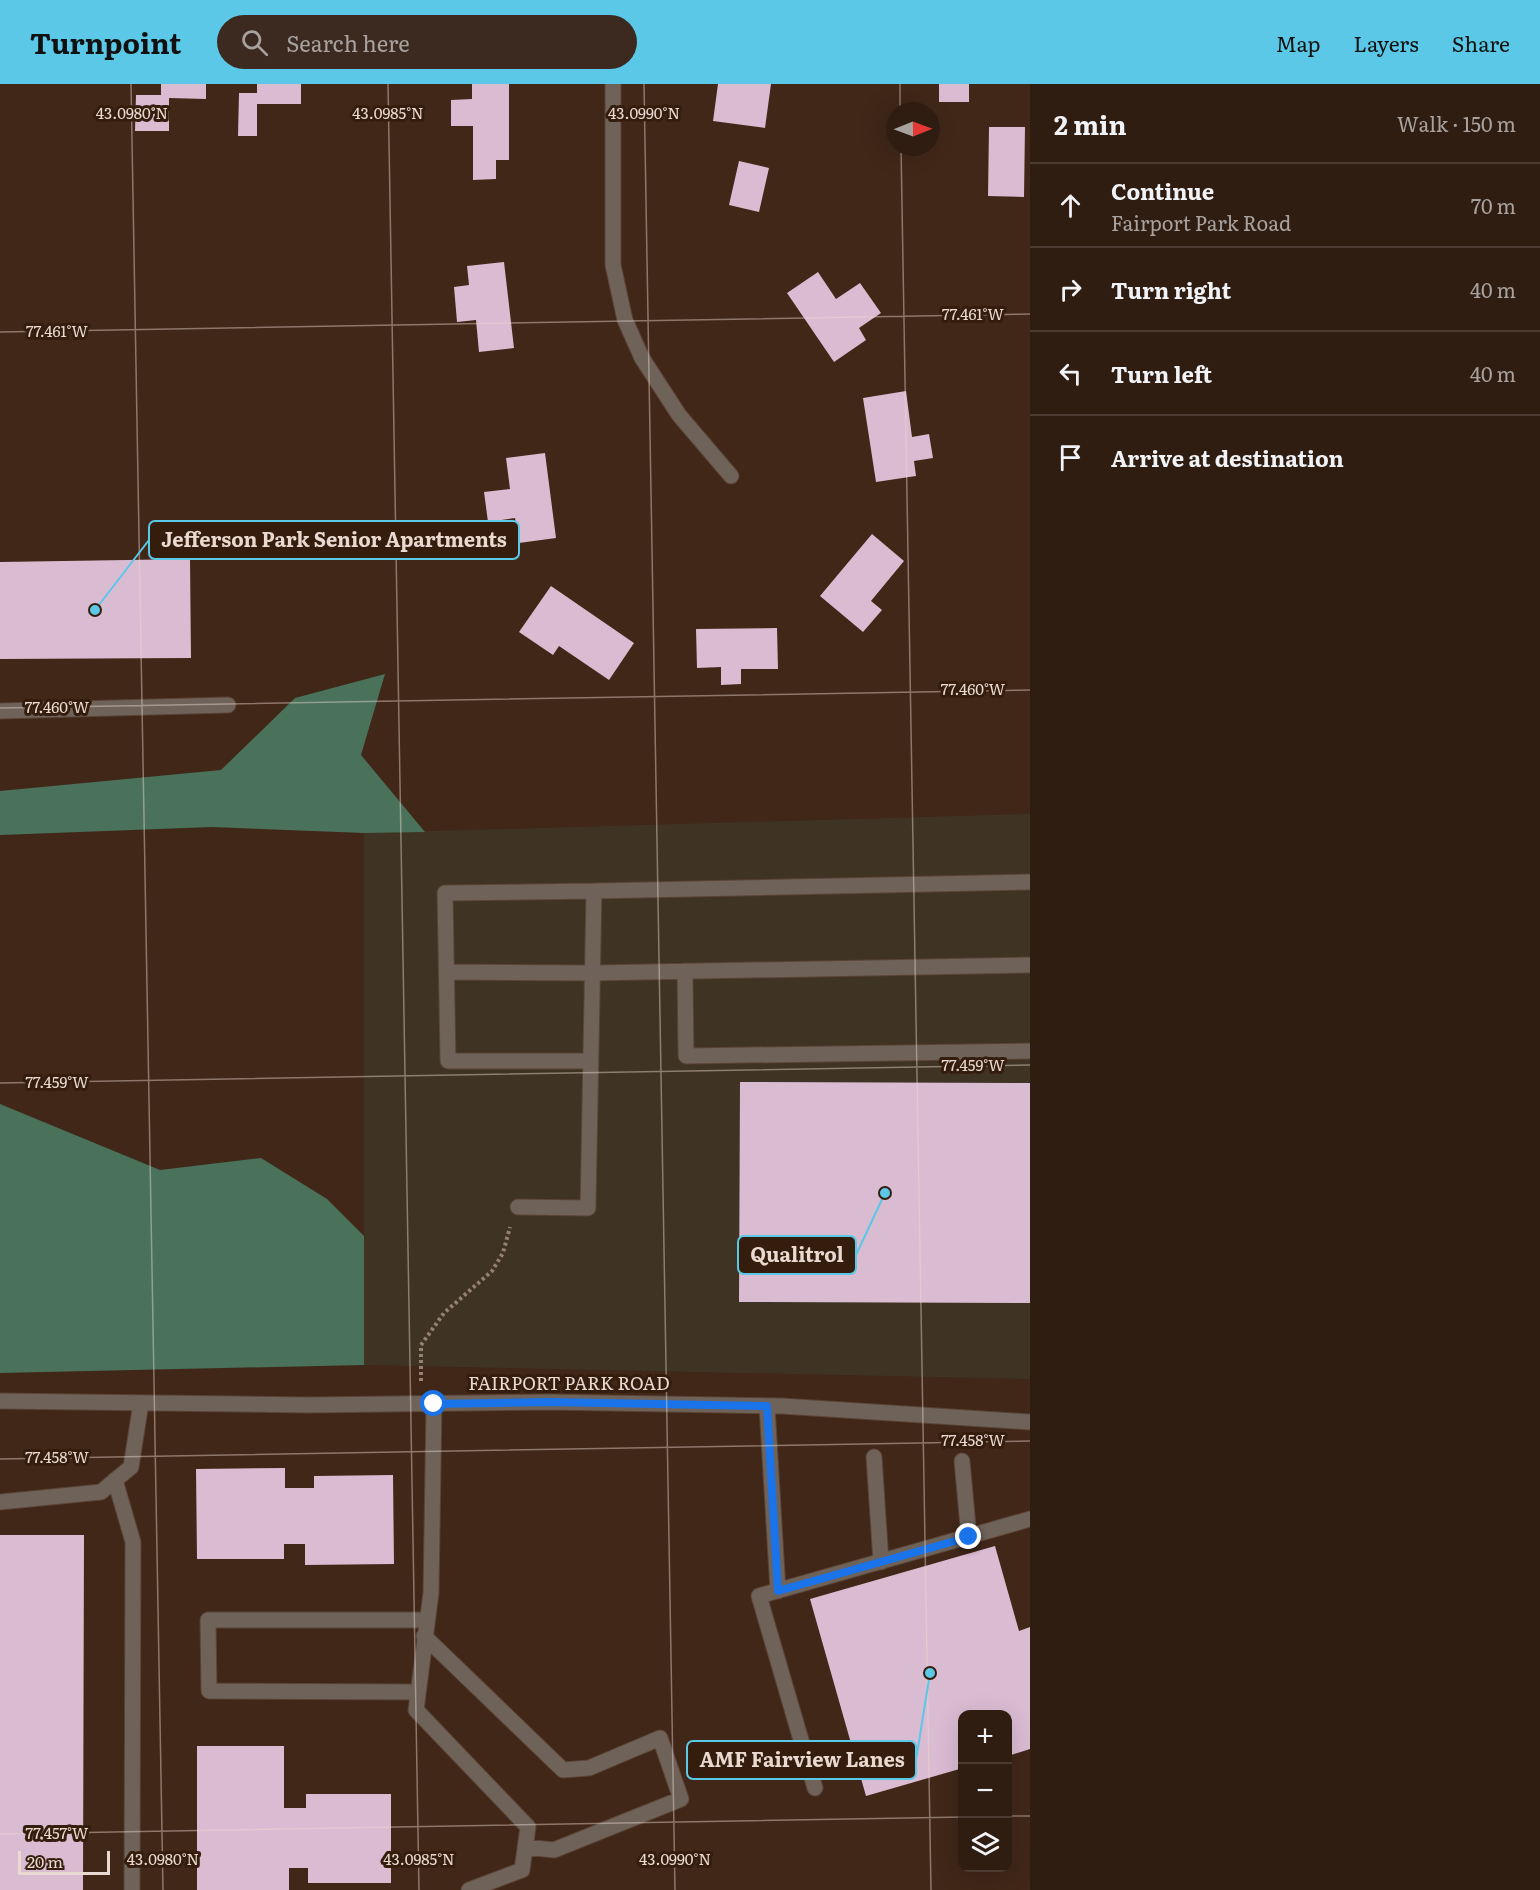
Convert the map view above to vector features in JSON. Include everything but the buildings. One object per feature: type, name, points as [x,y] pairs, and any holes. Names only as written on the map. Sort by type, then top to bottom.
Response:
[{"type":"street","points":[[613,84],[613,265],[625,320],[642,358],[679,415],[730,476]]},
{"type":"street","points":[[0,711],[228,705]]},
{"type":"street","points":[[591,1061],[448,1061],[445,893],[1030,882]]},
{"type":"street","points":[[518,1207],[588,1208],[594,891]]},
{"type":"street","points":[[447,972],[685,971],[1030,965]]},
{"type":"street","points":[[685,971],[686,1056],[1030,1051]]},
{"type":"street","name":"FAIRPORT PARK ROAD","points":[[0,1401],[428,1404],[549,1402],[767,1406],[1030,1422]]},
{"type":"street","points":[[0,1502],[101,1492],[131,1467],[141,1403]]},
{"type":"street","points":[[428,1404],[431,1593],[416,1710],[528,1827],[522,1870],[469,1890]]},
{"type":"street","points":[[767,1406],[778,1591]]},
{"type":"street","points":[[874,1457],[881,1562]]},
{"type":"street","points":[[962,1461],[969,1537]]},
{"type":"street","points":[[115,1480],[133,1542],[132,1890]]},
{"type":"street","points":[[815,1788],[759,1596],[1030,1520]]},
{"type":"street","points":[[418,1692],[209,1691],[208,1620],[427,1620]]},
{"type":"street","points":[[424,1636],[563,1770],[589,1768],[660,1738],[681,1799],[554,1850],[525,1847]]},
{"type":"path","points":[[428,1404],[421,1345],[444,1313],[492,1271],[503,1253],[518,1207]]},
{"type":"shaded area","points":[[1030,814],[1030,1379],[364,1365],[364,833]]},
{"type":"green space","points":[[385,674],[361,755],[425,832],[364,833],[212,827],[0,835],[0,791],[221,770],[295,698]]},
{"type":"green space","points":[[0,1104],[160,1170],[261,1158],[327,1199],[364,1236],[364,1365],[0,1373]]},
{"type":"place","name":"Jefferson Park Senior Apartments","points":[[95,610]]},
{"type":"place","name":"Qualitrol","points":[[885,1193]]},
{"type":"place","name":"AMF Fairview Lanes","points":[[930,1673]]},
{"type":"route","points":[[434,1404],[549,1402],[767,1406],[778,1591],[969,1537]]}]
